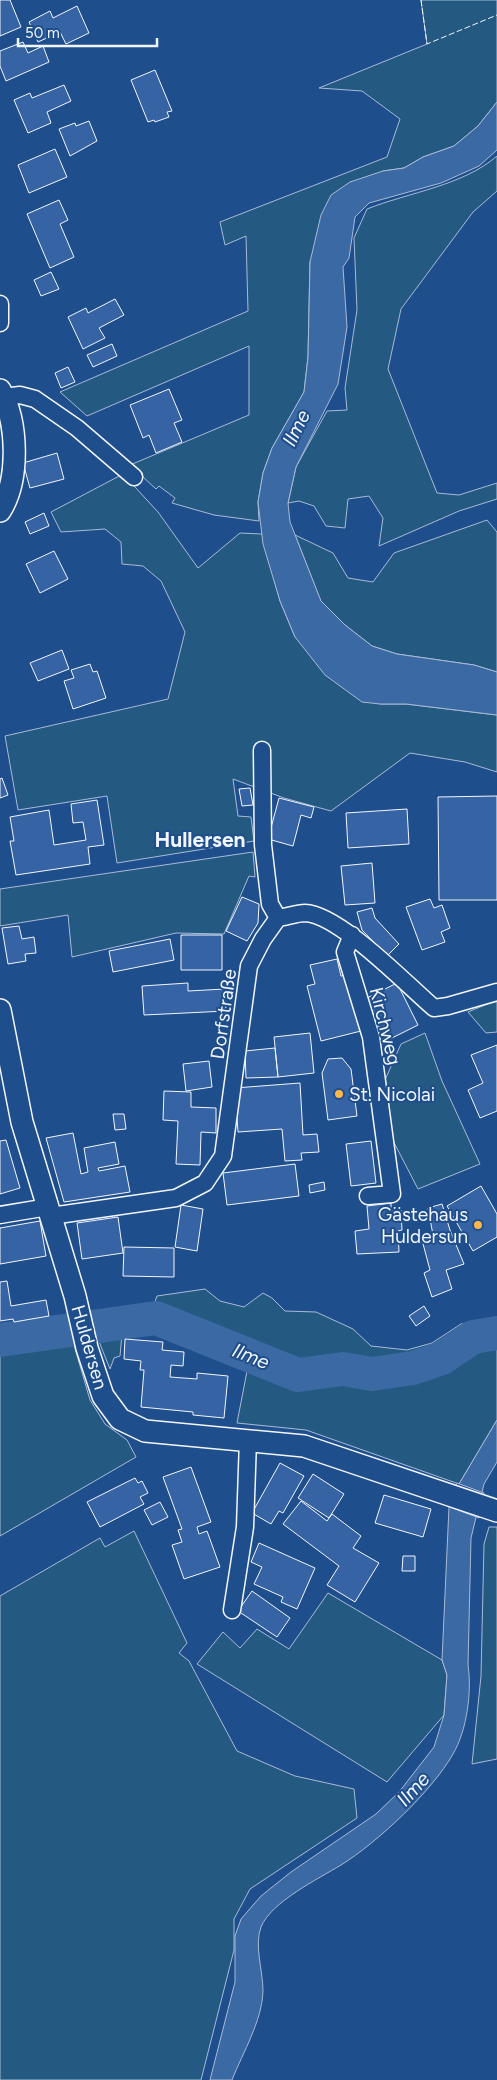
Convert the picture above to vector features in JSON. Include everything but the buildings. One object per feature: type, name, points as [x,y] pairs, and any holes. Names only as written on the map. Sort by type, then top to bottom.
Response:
[{"type":"street","points":[[0,304],[0,323]]},
{"type":"street","points":[[0,511],[13,473],[15,442],[2,393],[35,399],[77,428],[134,477]]},
{"type":"street","points":[[262,750],[263,845],[270,904],[278,918],[306,913],[334,924],[352,935],[434,1008],[448,1006],[497,992]]},
{"type":"street","name":"Dorfstraße","points":[[0,1215],[176,1198],[205,1183],[223,1156],[248,966],[263,939],[278,918]]},
{"type":"street","name":"Kirchweg","points":[[352,935],[346,952],[371,1037],[392,1194],[368,1196]]},
{"type":"street","name":"Huldersen","points":[[0,1010],[22,1122],[79,1314],[87,1348],[103,1396],[120,1418],[145,1431],[304,1446],[492,1509]]},
{"type":"street","points":[[232,1610],[245,1527],[248,1440]]},
{"type":"shaded area","points":[[421,0],[497,0],[497,102],[478,126],[454,146],[423,157],[404,168],[383,171],[310,262],[308,357],[304,392],[272,448],[263,473],[258,502],[259,521],[214,515],[172,503],[175,498],[159,486],[156,489],[130,465],[249,415],[249,346],[87,416],[60,392],[248,311],[246,236],[225,245],[220,222],[387,157],[400,119],[362,91],[319,88],[427,44]]},
{"type":"shaded area","points":[[497,156],[497,191],[473,212],[401,309],[388,369],[437,493],[459,495],[497,483],[497,499],[459,511],[379,546],[383,518],[369,496],[348,499],[345,528],[326,526],[314,506],[299,501],[288,503],[296,467],[327,411],[347,410],[345,388],[357,310],[354,238],[367,209],[468,175]]},
{"type":"shaded area","points":[[123,474],[158,512],[198,568],[240,533],[262,534],[280,601],[295,637],[380,704],[406,704],[497,715],[497,772],[465,762],[410,753],[331,811],[284,798],[233,779],[238,816],[251,817],[254,841],[117,863],[107,796],[18,810],[5,736],[168,699],[185,632],[161,581],[143,566],[122,564],[121,542],[105,529],[61,532],[51,512]]},
{"type":"shaded area","points":[[487,520],[497,532],[497,672],[474,665],[397,654],[372,646],[345,625],[321,602],[295,535],[333,553],[348,578],[373,582],[394,553]]},
{"type":"shaded area","points":[[253,852],[255,877],[249,876],[224,934],[176,933],[72,957],[68,915],[0,926],[0,889]]},
{"type":"shaded area","points":[[497,1000],[497,1032],[486,1033],[468,1012]]},
{"type":"shaded area","points":[[425,1033],[442,1081],[480,1164],[418,1189],[388,1131],[385,1080],[401,1044]]},
{"type":"shaded area","points":[[205,1289],[220,1301],[244,1307],[263,1293],[272,1298],[285,1311],[316,1312],[353,1329],[371,1346],[407,1350],[432,1343],[461,1324],[497,1319],[497,1420],[459,1484],[306,1430],[237,1423],[248,1366],[174,1336],[144,1330],[130,1330],[122,1334],[120,1356],[114,1358],[110,1369],[98,1339],[92,1314],[120,1311],[151,1313],[157,1296]]},
{"type":"shaded area","points":[[67,1321],[90,1400],[105,1424],[127,1440],[136,1457],[0,1536],[0,1331]]},
{"type":"shaded area","points":[[489,1527],[497,1527],[497,1759],[472,1764],[481,1676],[484,1544]]},
{"type":"shaded area","points":[[134,1531],[187,1643],[179,1653],[189,1661],[237,1751],[295,1776],[354,1789],[357,1818],[250,1889],[234,1919],[234,1950],[201,2080],[0,2080],[0,1596],[100,1538],[105,1547]]},
{"type":"shaded area","points":[[328,1593],[442,1660],[447,1675],[444,1715],[387,1782],[197,1664],[223,1632],[240,1648],[257,1629],[289,1649]]},
{"type":"water","points":[[497,102],[497,150],[479,166],[441,183],[369,203],[355,217],[349,258],[343,267],[347,327],[338,384],[296,467],[288,503],[290,522],[321,601],[345,625],[372,646],[397,654],[474,665],[497,672],[497,715],[406,704],[362,702],[325,675],[295,637],[280,601],[263,544],[258,502],[263,473],[272,448],[304,392],[308,357],[310,262],[321,215],[331,195],[350,182],[383,171],[404,168],[423,157],[454,146],[478,126]]},
{"type":"water","points":[[497,1420],[497,1462],[484,1484],[471,1538],[469,1699],[465,1722],[458,1744],[432,1784],[387,1830],[356,1855],[285,1900],[266,1918],[261,1927],[258,1942],[263,1991],[256,2025],[232,2080],[210,2080],[235,1982],[235,1936],[241,1919],[261,1896],[291,1872],[376,1814],[399,1792],[434,1747],[444,1715],[447,1675],[442,1660],[449,1507],[459,1484]]},
{"type":"pier","points":[[457,1483],[484,1493],[479,1518],[447,1506]]},
{"type":"waterway","name":"Ilme","points":[[0,1340],[156,1318],[298,1375],[343,1369],[372,1374],[413,1368],[442,1358],[473,1337],[497,1333]]},
{"type":"fence","points":[[421,0],[427,44],[497,15]]},
{"type":"place","name":"St. Nicolai","points":[[339,1094]]},
{"type":"place","name":"Gästehaus Huldersun","points":[[478,1225]]},
{"type":"district","name":"Hullersen","points":[[200,840]]}]
